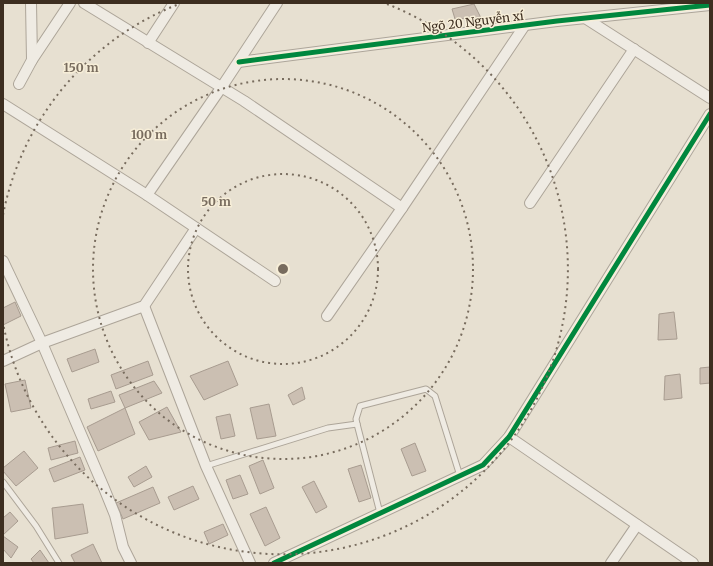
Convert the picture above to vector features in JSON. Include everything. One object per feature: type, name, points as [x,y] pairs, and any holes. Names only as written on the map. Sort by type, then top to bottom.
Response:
[{"type":"street","points":[[31,3],[32,60]]},
{"type":"street","points":[[19,84],[32,60],[70,3]]},
{"type":"street","points":[[84,3],[244,101],[402,208]]},
{"type":"street","points":[[148,43],[174,3]]},
{"type":"street","points":[[147,195],[239,62],[277,3]]},
{"type":"street","name":"Ngõ 20 Nguyễn xí","points":[[239,62],[668,6],[710,5]]},
{"type":"street","points":[[585,18],[710,98]]},
{"type":"street","points":[[327,316],[402,208],[525,25]]},
{"type":"street","points":[[530,203],[634,49]]},
{"type":"street","points":[[3,104],[147,195],[275,281]]},
{"type":"street","points":[[274,563],[483,465],[509,437],[710,114]]},
{"type":"street","points":[[3,361],[42,343],[144,306],[196,228]]},
{"type":"street","points":[[3,261],[42,343],[104,488],[115,515],[123,547],[131,563]]},
{"type":"street","points":[[144,306],[206,466],[250,563]]},
{"type":"street","points":[[509,437],[693,563]]},
{"type":"street","points":[[611,563],[637,525]]},
{"type":"lane","points":[[380,513],[356,419],[360,406],[426,389],[435,396],[460,476]]},
{"type":"lane","points":[[206,466],[328,428],[357,424]]},
{"type":"lane","points":[[3,482],[36,526],[59,563]]},
{"type":"building","points":[[474,4],[481,18],[455,19],[452,9]]},
{"type":"building","points":[[15,302],[21,316],[3,325],[3,308]]},
{"type":"building","points":[[674,312],[677,339],[658,340],[659,314]]},
{"type":"building","points":[[95,349],[99,362],[72,372],[67,359]]},
{"type":"building","points":[[148,361],[153,375],[116,389],[111,375]]},
{"type":"building","points":[[228,361],[238,385],[204,400],[190,376]]},
{"type":"building","points":[[710,367],[710,383],[700,384],[700,368]]},
{"type":"building","points":[[680,374],[682,398],[664,400],[665,376]]},
{"type":"building","points":[[25,380],[31,408],[11,412],[5,384]]},
{"type":"building","points":[[154,381],[162,393],[125,408],[119,395]]},
{"type":"building","points":[[302,387],[305,399],[293,405],[288,395]]},
{"type":"building","points":[[111,391],[115,402],[91,409],[88,399]]},
{"type":"building","points":[[269,404],[276,436],[257,439],[250,408]]},
{"type":"building","points":[[167,407],[181,432],[149,440],[139,422]]},
{"type":"building","points":[[125,408],[135,434],[98,451],[87,427]]},
{"type":"building","points":[[230,414],[235,436],[221,439],[216,417]]},
{"type":"building","points":[[75,441],[78,453],[51,460],[48,448]]},
{"type":"building","points":[[415,443],[426,471],[412,476],[401,449]]},
{"type":"building","points":[[24,451],[38,468],[16,486],[3,471],[3,468]]},
{"type":"building","points":[[80,457],[85,470],[54,482],[49,469]]},
{"type":"building","points":[[263,460],[274,488],[260,494],[249,466]]},
{"type":"building","points":[[361,465],[371,498],[359,502],[348,469]]},
{"type":"building","points":[[146,466],[152,477],[134,487],[128,477]]},
{"type":"building","points":[[240,475],[248,494],[233,499],[226,480]]},
{"type":"building","points":[[314,481],[327,507],[316,513],[302,487]]},
{"type":"building","points":[[193,486],[199,499],[174,510],[168,497]]},
{"type":"building","points":[[153,487],[160,503],[123,519],[116,503]]},
{"type":"building","points":[[83,504],[88,533],[55,539],[52,508]]},
{"type":"building","points":[[266,507],[280,538],[265,546],[250,514]]},
{"type":"building","points":[[10,512],[18,521],[3,535],[3,518]]},
{"type":"building","points":[[223,524],[228,535],[209,544],[204,532]]},
{"type":"building","points":[[3,536],[18,547],[11,558],[3,549]]},
{"type":"building","points":[[93,544],[102,563],[75,563],[71,555]]},
{"type":"building","points":[[40,550],[49,563],[34,563],[31,559]]},
{"type":"cycle path","points":[[239,62],[557,21],[710,5]]},
{"type":"cycle path","points":[[274,563],[483,465],[509,437],[710,114]]}]
